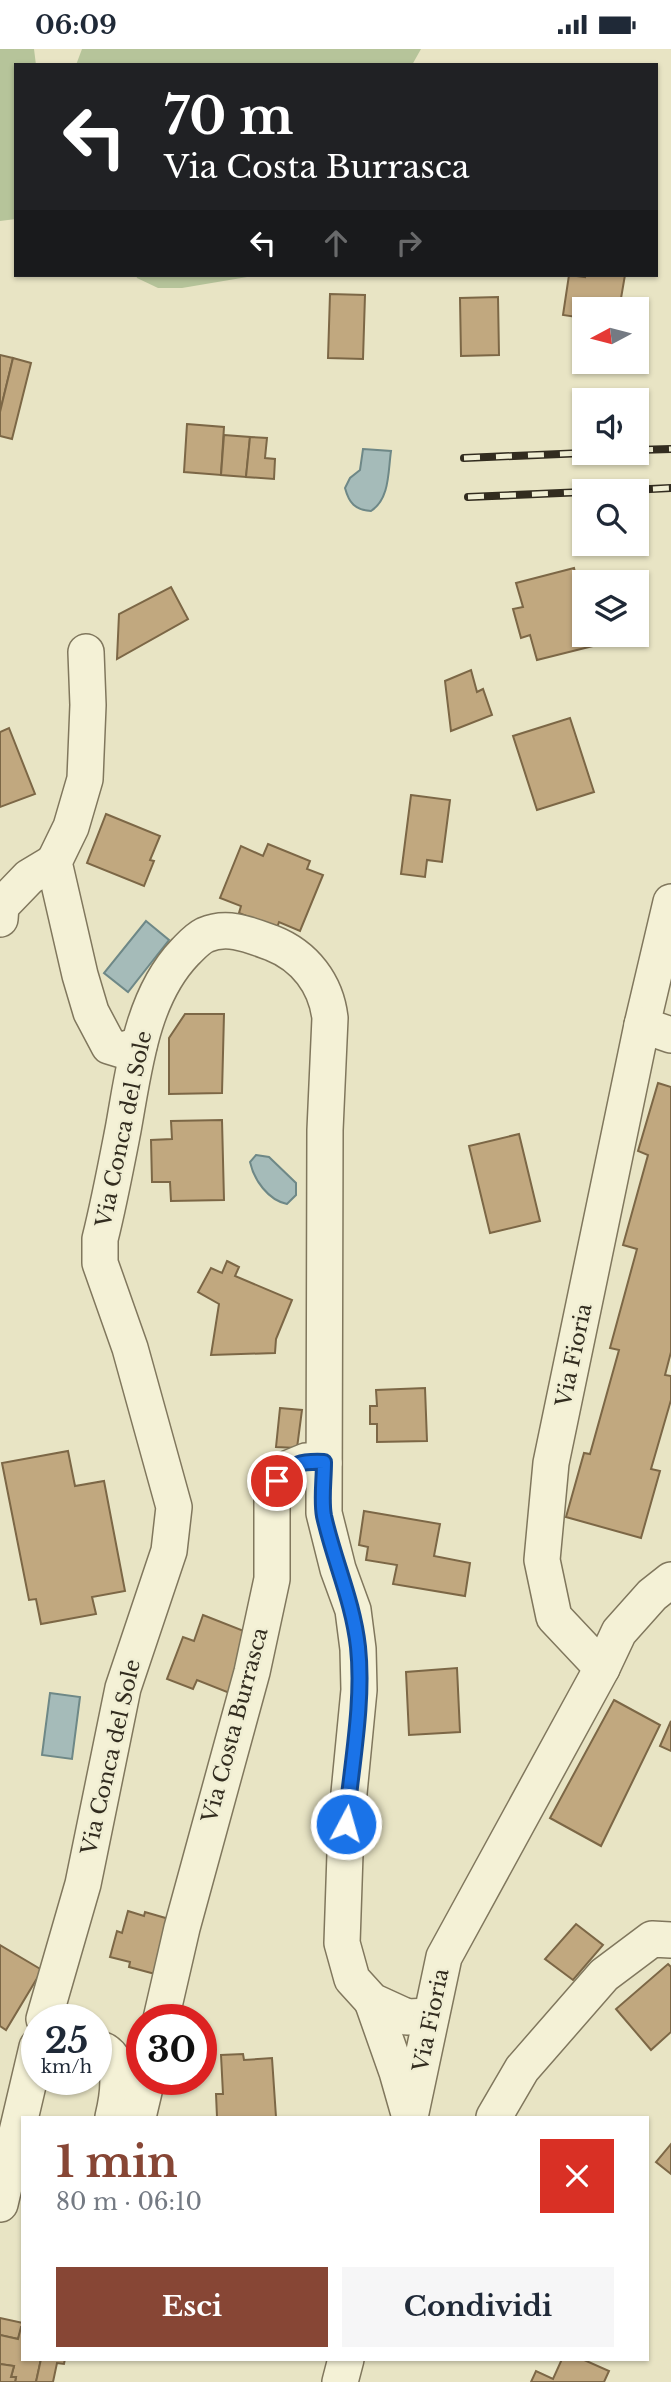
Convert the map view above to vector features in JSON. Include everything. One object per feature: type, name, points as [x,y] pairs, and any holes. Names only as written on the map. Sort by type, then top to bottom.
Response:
[{"type":"street","points":[[0,919],[1,906],[29,877],[54,862],[71,827],[85,779],[88,705],[86,652]]},
{"type":"street","points":[[54,862],[80,975],[92,1012],[109,1046],[122,1050],[139,1045]]},
{"type":"street","name":"Via Fioria","points":[[602,1668],[554,1617],[542,1560],[551,1463],[657,1030],[657,960],[671,902]]},
{"type":"street","name":"Via Conca del Sole","points":[[48,2004],[83,1884],[123,1688],[169,1551],[174,1507],[130,1348],[100,1263],[100,1239],[139,1045],[156,993],[173,964],[193,943],[205,935],[226,930],[241,932],[281,947],[311,971],[323,986],[328,1002],[330,1019],[325,1130],[324,1513],[338,1569],[353,1610],[359,1690],[346,1824],[342,1943],[352,1979],[372,2001],[410,2116]]},
{"type":"street","name":"Via Costa Burrasca","points":[[164,2004],[181,1928],[261,1632],[272,1579],[272,1501],[277,1481],[289,1468],[306,1461],[324,1462]]},
{"type":"street","name":"Via Fioria","points":[[410,2116],[444,1957],[619,1632],[652,1595],[671,1580]]},
{"type":"street","points":[[495,2116],[522,2069],[604,1975],[652,1939],[671,1940]]},
{"type":"street","name":"Via Conca del Sole","points":[[372,2001],[407,2017],[432,2016]]},
{"type":"street","points":[[112,2056],[118,2073],[113,2116]]},
{"type":"street","points":[[0,2204],[26,2095]]},
{"type":"street","points":[[138,2116],[143,2095]]},
{"type":"street","points":[[340,2382],[345,2361]]},
{"type":"green space","points":[[0,49],[34,49],[36,63],[14,63],[14,219],[0,221]]},
{"type":"green space","points":[[82,49],[421,49],[413,63],[77,63]]},
{"type":"green space","points":[[247,277],[182,288],[158,288],[137,278]]},
{"type":"water","points":[[363,449],[391,451],[385,492],[371,511],[353,505],[345,488],[350,478],[360,470]]},
{"type":"water","points":[[146,921],[169,940],[128,992],[104,973]]},
{"type":"water","points":[[256,1155],[269,1157],[296,1183],[296,1195],[287,1204],[268,1194],[258,1182],[250,1162]]},
{"type":"water","points":[[50,1693],[80,1697],[72,1759],[42,1755]]},
{"type":"building","points":[[569,277],[625,277],[621,297],[572,297],[572,316],[563,315]]},
{"type":"building","points":[[330,294],[365,295],[363,359],[328,358]]},
{"type":"building","points":[[498,297],[499,355],[461,356],[460,298]]},
{"type":"building","points":[[0,355],[13,358],[0,412]]},
{"type":"building","points":[[13,358],[31,363],[12,439],[0,436],[0,412]]},
{"type":"building","points":[[187,424],[224,427],[221,475],[184,472]]},
{"type":"building","points":[[224,435],[250,437],[246,477],[221,475]]},
{"type":"building","points":[[250,437],[267,438],[265,458],[275,459],[274,479],[246,477]]},
{"type":"building","points":[[574,568],[572,647],[589,647],[537,660],[530,635],[521,638],[513,609],[523,607],[516,583]]},
{"type":"building","points":[[171,587],[188,619],[117,659],[119,614]]},
{"type":"building","points":[[471,670],[477,692],[483,689],[492,715],[451,731],[445,681]]},
{"type":"building","points":[[570,718],[594,792],[537,810],[513,736]]},
{"type":"building","points":[[9,728],[35,794],[0,807],[0,732]]},
{"type":"building","points":[[411,795],[450,800],[442,862],[427,860],[425,877],[401,874]]},
{"type":"building","points":[[106,814],[160,836],[150,860],[154,861],[144,886],[87,863]]},
{"type":"building","points":[[268,844],[310,861],[307,869],[323,875],[300,931],[279,922],[277,928],[239,913],[241,906],[220,898],[241,846],[263,856]]},
{"type":"building","points":[[185,1014],[224,1014],[222,1093],[169,1094],[169,1038]]},
{"type":"building","points":[[658,1083],[671,1087],[671,1352],[665,1375],[671,1376],[671,1400],[651,1469],[660,1471],[641,1538],[566,1517],[584,1453],[590,1454],[619,1350],[610,1348],[637,1249],[623,1245],[648,1155],[638,1151]]},
{"type":"building","points":[[222,1120],[224,1200],[171,1201],[170,1182],[152,1182],[151,1140],[172,1139],[171,1121]]},
{"type":"building","points":[[519,1134],[540,1221],[490,1233],[469,1146]]},
{"type":"building","points":[[227,1261],[239,1267],[235,1276],[292,1300],[276,1339],[275,1353],[211,1355],[219,1304],[198,1292],[211,1268],[222,1273]]},
{"type":"building","points":[[425,1388],[427,1441],[377,1442],[377,1424],[370,1424],[370,1406],[377,1406],[376,1390]]},
{"type":"building","points":[[280,1408],[302,1410],[297,1448],[276,1447]]},
{"type":"building","points":[[68,1451],[75,1486],[104,1481],[125,1591],[92,1597],[96,1614],[41,1624],[36,1599],[29,1600],[2,1463]]},
{"type":"building","points":[[364,1511],[440,1524],[434,1556],[470,1563],[465,1596],[393,1584],[397,1565],[366,1560],[368,1547],[359,1545]]},
{"type":"building","points":[[203,1615],[249,1633],[232,1694],[197,1680],[193,1689],[167,1679],[183,1637],[194,1641]]},
{"type":"building","points":[[457,1668],[460,1732],[409,1735],[406,1672]]},
{"type":"building","points":[[614,1700],[660,1725],[601,1846],[550,1818]]},
{"type":"building","points":[[671,1721],[671,1751],[660,1746]]},
{"type":"building","points":[[128,1911],[144,1916],[145,1912],[169,1919],[155,1974],[129,1967],[130,1962],[110,1957],[117,1931],[122,1933]]},
{"type":"building","points":[[576,1924],[603,1945],[573,1980],[545,1959]]},
{"type":"building","points":[[0,1945],[42,1970],[6,2030],[0,2026]]},
{"type":"building","points":[[668,1964],[671,1967],[671,2032],[651,2050],[616,2009]]},
{"type":"building","points":[[243,2054],[244,2060],[272,2058],[276,2116],[217,2116],[216,2095],[223,2094],[221,2055]]},
{"type":"building","points":[[671,2144],[671,2174],[656,2162]]},
{"type":"building","points":[[0,2318],[21,2323],[18,2339],[0,2335]]},
{"type":"building","points":[[21,2327],[21,2361],[41,2361],[36,2382],[15,2382],[16,2377],[11,2377],[14,2366],[0,2364],[0,2335],[18,2339]]},
{"type":"building","points":[[41,2361],[65,2361],[64,2364],[57,2363],[53,2382],[36,2382]]},
{"type":"building","points":[[561,2361],[586,2361],[609,2371],[604,2382],[531,2382],[536,2371],[553,2379]]},
{"type":"building","points":[[0,2364],[14,2366],[11,2377],[16,2377],[15,2382],[0,2382]]},
{"type":"railway","points":[[649,450],[671,449]]},
{"type":"railway","points":[[464,458],[572,454]]},
{"type":"railway","points":[[649,489],[671,488]]},
{"type":"railway","points":[[468,497],[572,493]]},
{"type":"route","points":[[277,1481],[289,1468],[306,1461],[324,1462],[324,1513],[338,1569],[353,1610],[358,1649],[359,1690],[346,1824]]}]
